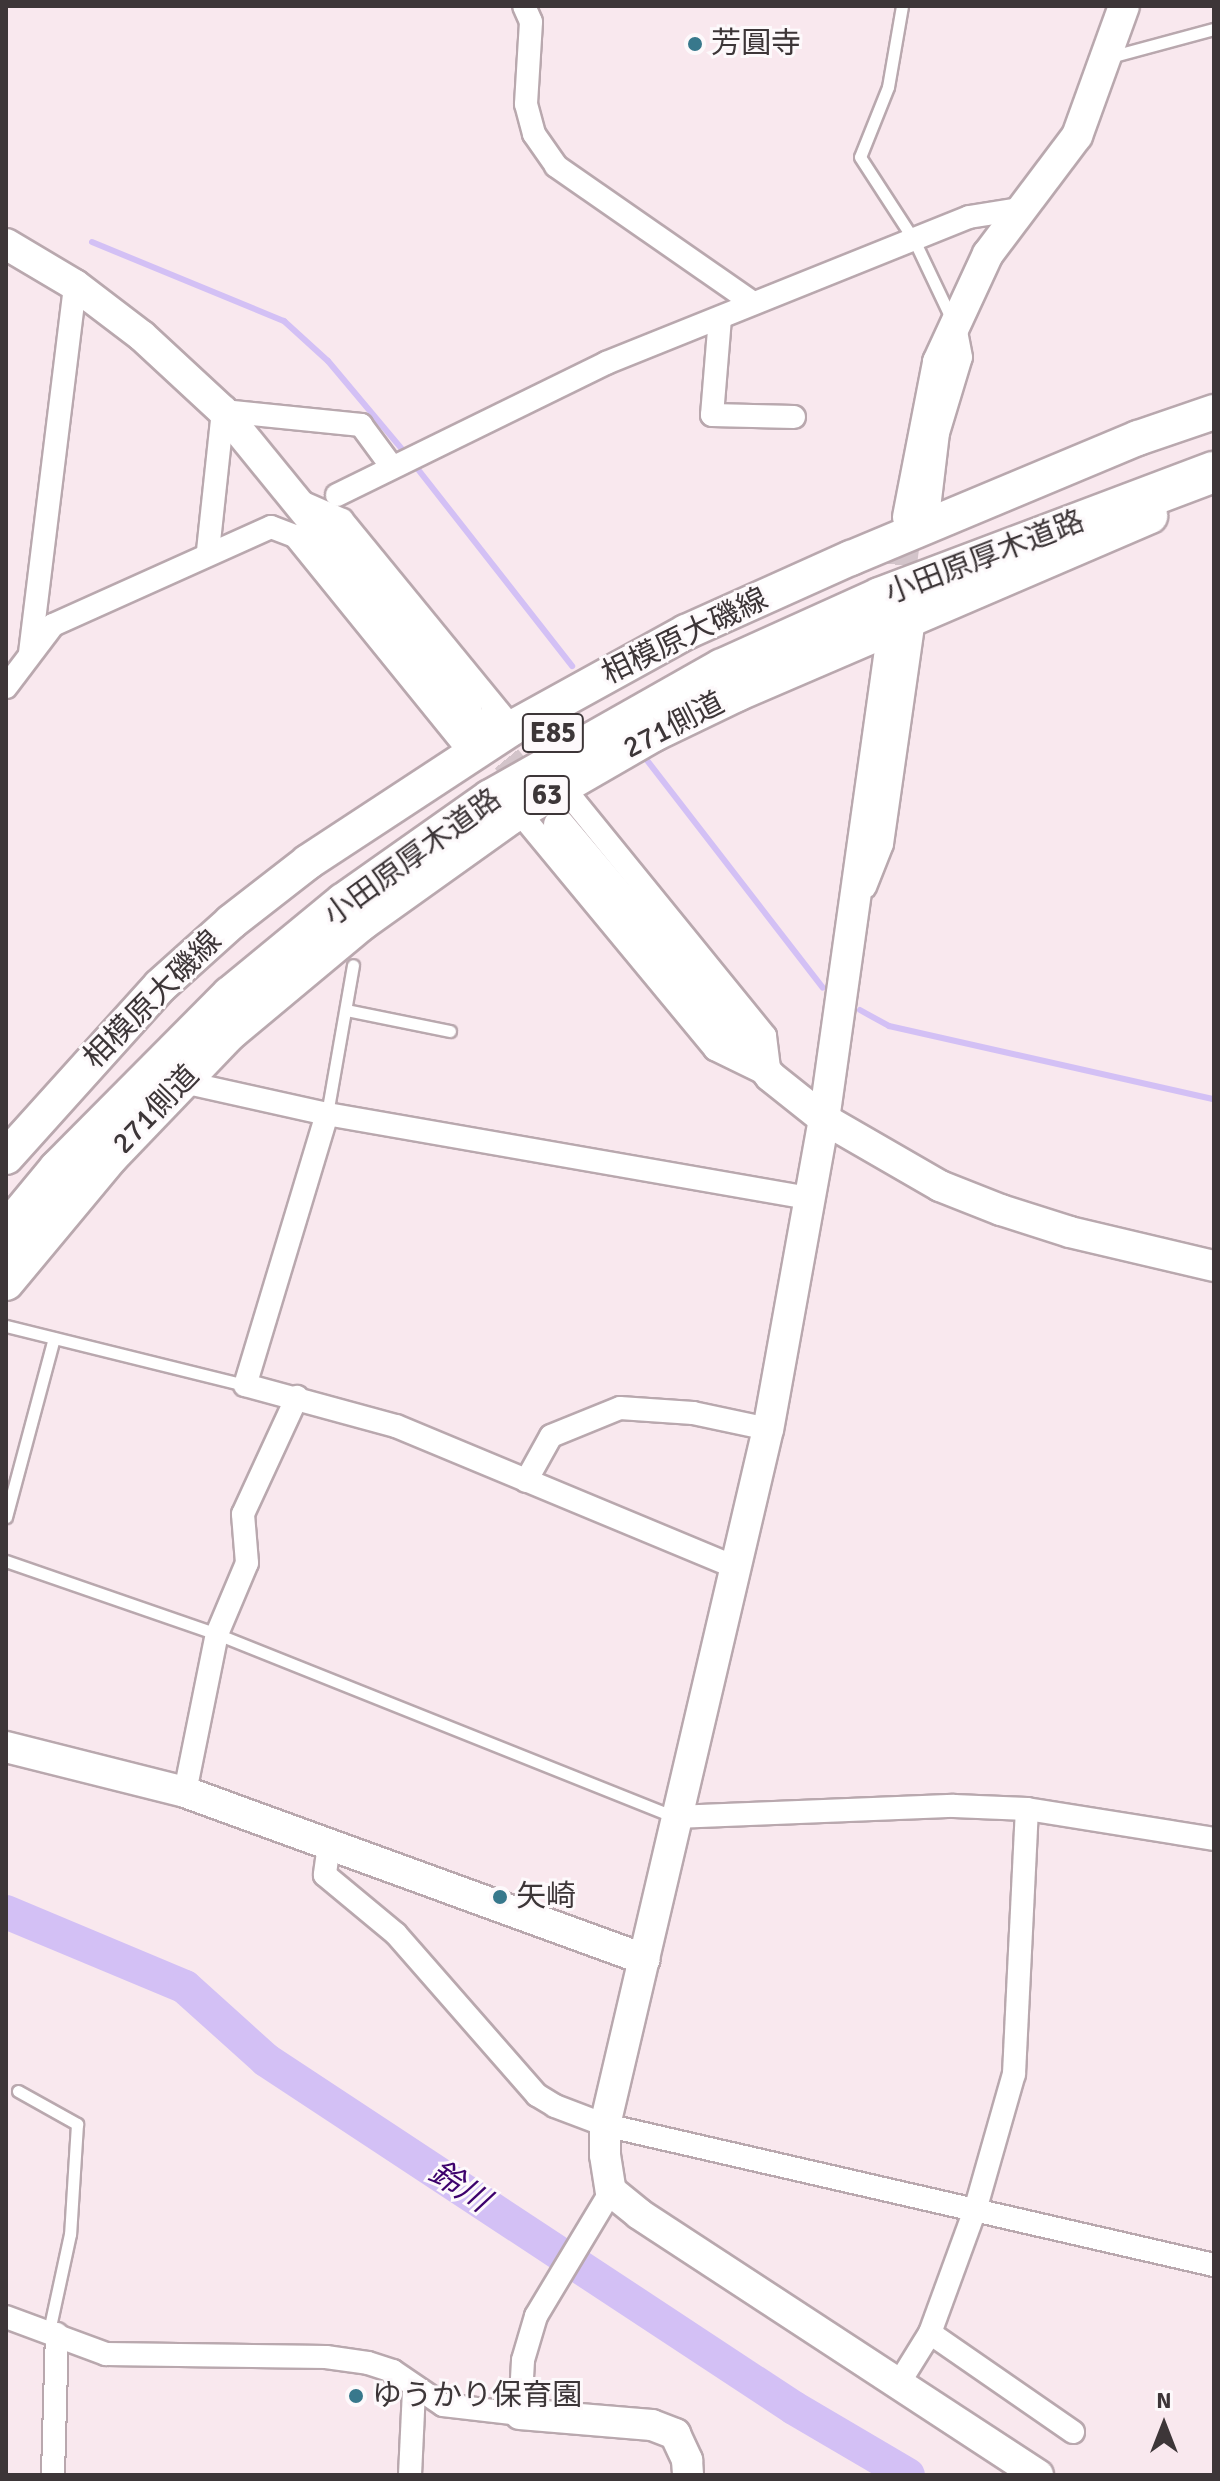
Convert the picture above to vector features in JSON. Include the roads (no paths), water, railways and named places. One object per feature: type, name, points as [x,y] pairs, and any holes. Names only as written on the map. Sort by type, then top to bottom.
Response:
[{"type":"highway","name":"小田原厚木道路","points":[[6,1199],[133,1059],[212,982],[326,886],[479,778],[605,703],[868,575],[1214,444]]},
{"type":"highway","name":"小田原厚木道路","points":[[6,1234],[59,1170],[232,996],[345,903],[491,800],[609,729],[865,604],[1214,472]]},
{"type":"main road","name":"相模原大磯線","points":[[6,1157],[160,986],[231,922],[480,726],[918,521],[1214,412]]},
{"type":"main road","name":"271側道","points":[[6,1283],[112,1156],[183,1082],[292,978],[737,694],[915,613],[1214,492]]},
{"type":"street","points":[[524,6],[531,22],[526,104],[534,134],[556,166],[753,303]]},
{"type":"street","points":[[918,521],[929,395],[955,326],[988,254],[1077,136],[1124,6]]},
{"type":"street","points":[[337,495],[606,363],[969,217],[1020,209]]},
{"type":"street","points":[[6,244],[75,285],[142,336],[223,411],[480,726]]},
{"type":"street","points":[[30,655],[75,285]]},
{"type":"street","points":[[720,318],[712,415],[794,417]]},
{"type":"street","points":[[223,411],[361,425],[397,465]]},
{"type":"street","points":[[208,551],[223,411]]},
{"type":"street","points":[[8,679],[53,625],[208,551],[271,527],[295,536],[480,726]]},
{"type":"street","points":[[853,919],[882,844],[915,613]]},
{"type":"street","points":[[520,2414],[523,2360],[536,2316],[611,2191],[605,2125],[768,1429],[810,1198],[824,1119],[891,643]]},
{"type":"street","points":[[550,812],[770,1076],[824,1119],[940,1186],[1001,1210],[1070,1232],[1214,1266]]},
{"type":"street","points":[[183,1082],[327,1114],[810,1198]]},
{"type":"street","points":[[327,1114],[245,1385],[396,1426],[734,1567]]},
{"type":"street","points":[[185,1792],[217,1634],[247,1563],[243,1514],[248,1495],[297,1397]]},
{"type":"street","points":[[526,1481],[551,1436],[620,1408],[693,1413],[768,1429]]},
{"type":"street","points":[[6,1747],[185,1792],[645,1959]]},
{"type":"street","points":[[675,1817],[954,1806],[1027,1809],[1214,1839]]},
{"type":"street","points":[[899,2383],[930,2333],[976,2207],[1014,2074],[1027,1809]]},
{"type":"street","points":[[329,1845],[325,1875],[396,1934],[537,2095],[605,2125],[976,2207],[1214,2265]]},
{"type":"street","points":[[611,2191],[1029,2472]]},
{"type":"street","points":[[6,2317],[106,2354],[326,2357],[368,2363],[393,2371],[414,2390],[443,2405],[652,2425],[675,2434],[687,2460],[688,2475]]},
{"type":"street","points":[[53,2332],[53,2475]]},
{"type":"street","points":[[930,2333],[1073,2432]]},
{"type":"street","points":[[410,2475],[414,2390]]},
{"type":"lane","points":[[902,6],[888,87],[860,157],[914,240],[955,326]]},
{"type":"lane","points":[[1106,58],[1214,29]]},
{"type":"lane","points":[[327,1114],[353,965]]},
{"type":"lane","points":[[346,1010],[450,1031]]},
{"type":"lane","points":[[6,1326],[245,1385]]},
{"type":"lane","points":[[6,1517],[54,1338]]},
{"type":"lane","points":[[6,1561],[217,1634],[675,1817]]},
{"type":"lane","points":[[18,2091],[77,2124],[70,2234],[53,2332]]},
{"type":"waterway","points":[[92,242],[284,321],[328,361],[406,454]]},
{"type":"waterway","points":[[413,463],[572,666]]},
{"type":"waterway","points":[[646,759],[823,988]]},
{"type":"waterway","points":[[860,1010],[889,1026],[1214,1099]]},
{"type":"waterway","name":"鈴川","points":[[6,1912],[185,1987],[266,2060],[794,2408],[908,2475]]},
{"type":"tunnel","points":[[896,610],[908,517]]},
{"type":"tunnel","points":[[478,724],[536,795]]},
{"type":"place","name":"芳圓寺","points":[[695,44]]},
{"type":"place","name":"矢崎","points":[[500,1897]]},
{"type":"place","name":"ゆうかり保育園","points":[[356,2396]]}]
